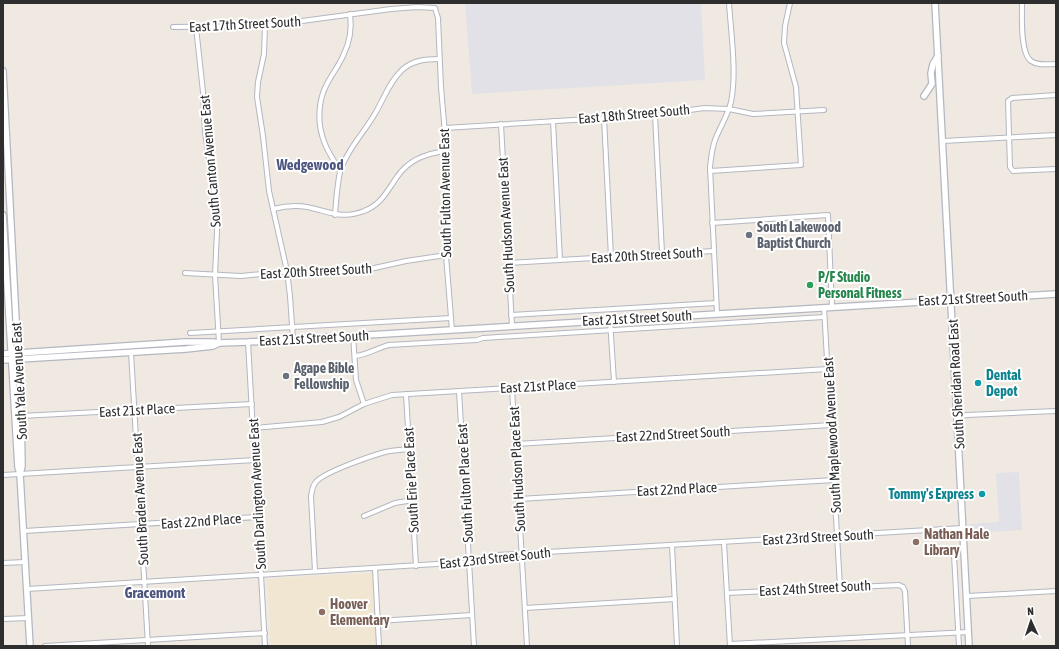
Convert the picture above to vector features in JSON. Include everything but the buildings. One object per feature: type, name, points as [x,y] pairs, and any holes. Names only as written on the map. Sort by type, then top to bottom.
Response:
[{"type":"main road","name":"South Sheridan Road East","points":[[936,3],[969,646]]},
{"type":"main road","points":[[924,96],[932,84],[931,73],[933,64],[938,55]]},
{"type":"main road","name":"South Yale Avenue East","points":[[3,71],[5,161],[10,213],[21,416],[22,466],[20,474]]},
{"type":"main road","points":[[3,215],[10,213]]},
{"type":"main road","name":"South Yale Avenue East","points":[[3,215],[10,353],[24,531],[30,646]]},
{"type":"main road","name":"East 21st Street South","points":[[3,354],[186,342],[248,342],[1056,294]]},
{"type":"main road","points":[[186,342],[186,349]]},
{"type":"main road","name":"East 21st Street South","points":[[3,360],[186,349],[213,346],[219,343]]},
{"type":"main road","points":[[127,346],[131,352]]},
{"type":"street","points":[[717,313],[710,171],[711,156],[715,140],[729,109],[732,92],[733,76],[729,3]]},
{"type":"street","points":[[710,171],[801,165],[796,87],[784,43],[785,26],[790,3]]},
{"type":"street","points":[[1022,3],[1025,52],[1028,58],[1035,63],[1056,64]]},
{"type":"street","name":"East 17th Street South","points":[[173,27],[264,26],[350,14],[417,7],[435,8]]},
{"type":"street","name":"South Fulton Avenue East","points":[[435,8],[438,18],[439,59],[448,169],[444,229],[452,330]]},
{"type":"street","points":[[340,171],[325,145],[320,125],[319,112],[323,92],[344,56],[347,47],[351,21],[350,14]]},
{"type":"street","points":[[264,26],[264,54],[258,82],[257,97],[269,190],[287,271],[293,339]]},
{"type":"street","name":"South Canton Avenue East","points":[[196,27],[204,92],[205,132],[217,213],[215,274],[219,343]]},
{"type":"street","points":[[335,215],[340,171],[350,152],[376,113],[394,80],[403,69],[410,65],[421,60],[439,59]]},
{"type":"street","points":[[1056,95],[1012,98],[1008,101],[1010,167],[1013,171],[1056,169]]},
{"type":"street","name":"East 18th Street South","points":[[445,128],[655,115],[704,108],[729,109],[753,114],[824,110]]},
{"type":"street","points":[[655,115],[662,254]]},
{"type":"street","points":[[604,118],[611,257]]},
{"type":"street","points":[[553,121],[560,260]]},
{"type":"street","name":"South Hudson Avenue East","points":[[501,124],[512,326]]},
{"type":"street","points":[[943,141],[1056,135]]},
{"type":"street","points":[[273,209],[283,206],[301,206],[335,215],[351,215],[370,208],[386,194],[396,177],[410,163],[426,154],[447,151]]},
{"type":"street","points":[[712,223],[828,215],[832,307]]},
{"type":"street","name":"East 20th Street South","points":[[508,263],[714,251]]},
{"type":"street","name":"East 20th Street South","points":[[186,273],[241,276],[287,271],[362,271],[406,261],[446,255]]},
{"type":"street","name":"East 21st Street South","points":[[511,316],[716,303]]},
{"type":"street","name":"South Maplewood Avenue East","points":[[824,307],[840,587]]},
{"type":"street","name":"East 21st Street South","points":[[355,356],[363,355],[389,345],[824,317]]},
{"type":"street","name":"East 21st Street South","points":[[190,333],[451,318]]},
{"type":"street","points":[[610,320],[614,382]]},
{"type":"street","points":[[353,335],[356,380],[364,404]]},
{"type":"street","name":"South Darlington Avenue East","points":[[248,342],[265,646]]},
{"type":"street","name":"South Braden Avenue East","points":[[131,352],[148,646]]},
{"type":"street","name":"East 21st Place","points":[[253,428],[322,422],[339,417],[364,404],[392,395],[828,369]]},
{"type":"street","name":"South Hudson Place East","points":[[512,388],[527,646]]},
{"type":"street","name":"South Fulton Place East","points":[[459,391],[474,646]]},
{"type":"street","name":"South Erie Place East","points":[[406,394],[416,566]]},
{"type":"street","name":"East 21st Place","points":[[21,416],[252,404]]},
{"type":"street","points":[[957,417],[963,415],[1056,411]]},
{"type":"street","name":"East 22nd Street South","points":[[516,444],[831,424]]},
{"type":"street","points":[[315,571],[311,496],[312,488],[316,481],[325,475],[371,457],[386,452],[410,449]]},
{"type":"street","points":[[3,475],[255,460]]},
{"type":"street","name":"East 22nd Place","points":[[519,499],[834,480]]},
{"type":"street","points":[[364,516],[395,503],[413,500]]},
{"type":"street","name":"East 22nd Place","points":[[24,531],[258,517]]},
{"type":"street","name":"East 23rd Street South","points":[[27,589],[416,566],[469,562],[489,556],[963,528]]},
{"type":"street","points":[[724,542],[730,645],[969,632]]},
{"type":"street","points":[[672,545],[677,646]]},
{"type":"street","points":[[954,555],[959,646]]},
{"type":"street","points":[[3,563],[25,562]]},
{"type":"street","points":[[375,568],[379,646]]},
{"type":"street","name":"East 24th Street South","points":[[727,593],[895,584],[903,587],[906,594],[908,635]]},
{"type":"street","points":[[967,596],[1056,591]]},
{"type":"street","points":[[525,608],[675,599]]},
{"type":"street","points":[[378,621],[472,615]]},
{"type":"street","points":[[3,619],[29,618]]},
{"type":"street","points":[[45,646],[265,633]]},
{"type":"street","points":[[908,635],[908,646]]},
{"type":"shaded area","points":[[465,3],[701,3],[705,80],[472,94]]},
{"type":"shaded area","points":[[1019,472],[1022,530],[970,533],[969,524],[999,522],[996,473]]},
{"type":"shaded area","name":"Hoover Elementary","points":[[373,573],[377,646],[271,646],[267,579]]},
{"type":"place","name":"South Lakewood Baptist Church","points":[[749,235]]},
{"type":"place","name":"P/F Studio Personal Fitness","points":[[810,285]]},
{"type":"place","name":"Agape Bible Fellowship","points":[[286,376]]},
{"type":"place","name":"Dental Depot","points":[[978,383]]},
{"type":"place","name":"Tommy's Express","points":[[982,494]]},
{"type":"place","name":"Nathan Hale Library","points":[[916,542]]},
{"type":"place","name":"Hoover Elementary","points":[[322,612]]},
{"type":"district","name":"Wedgewood","points":[[310,164]]},
{"type":"district","name":"Gracemont","points":[[155,592]]}]
